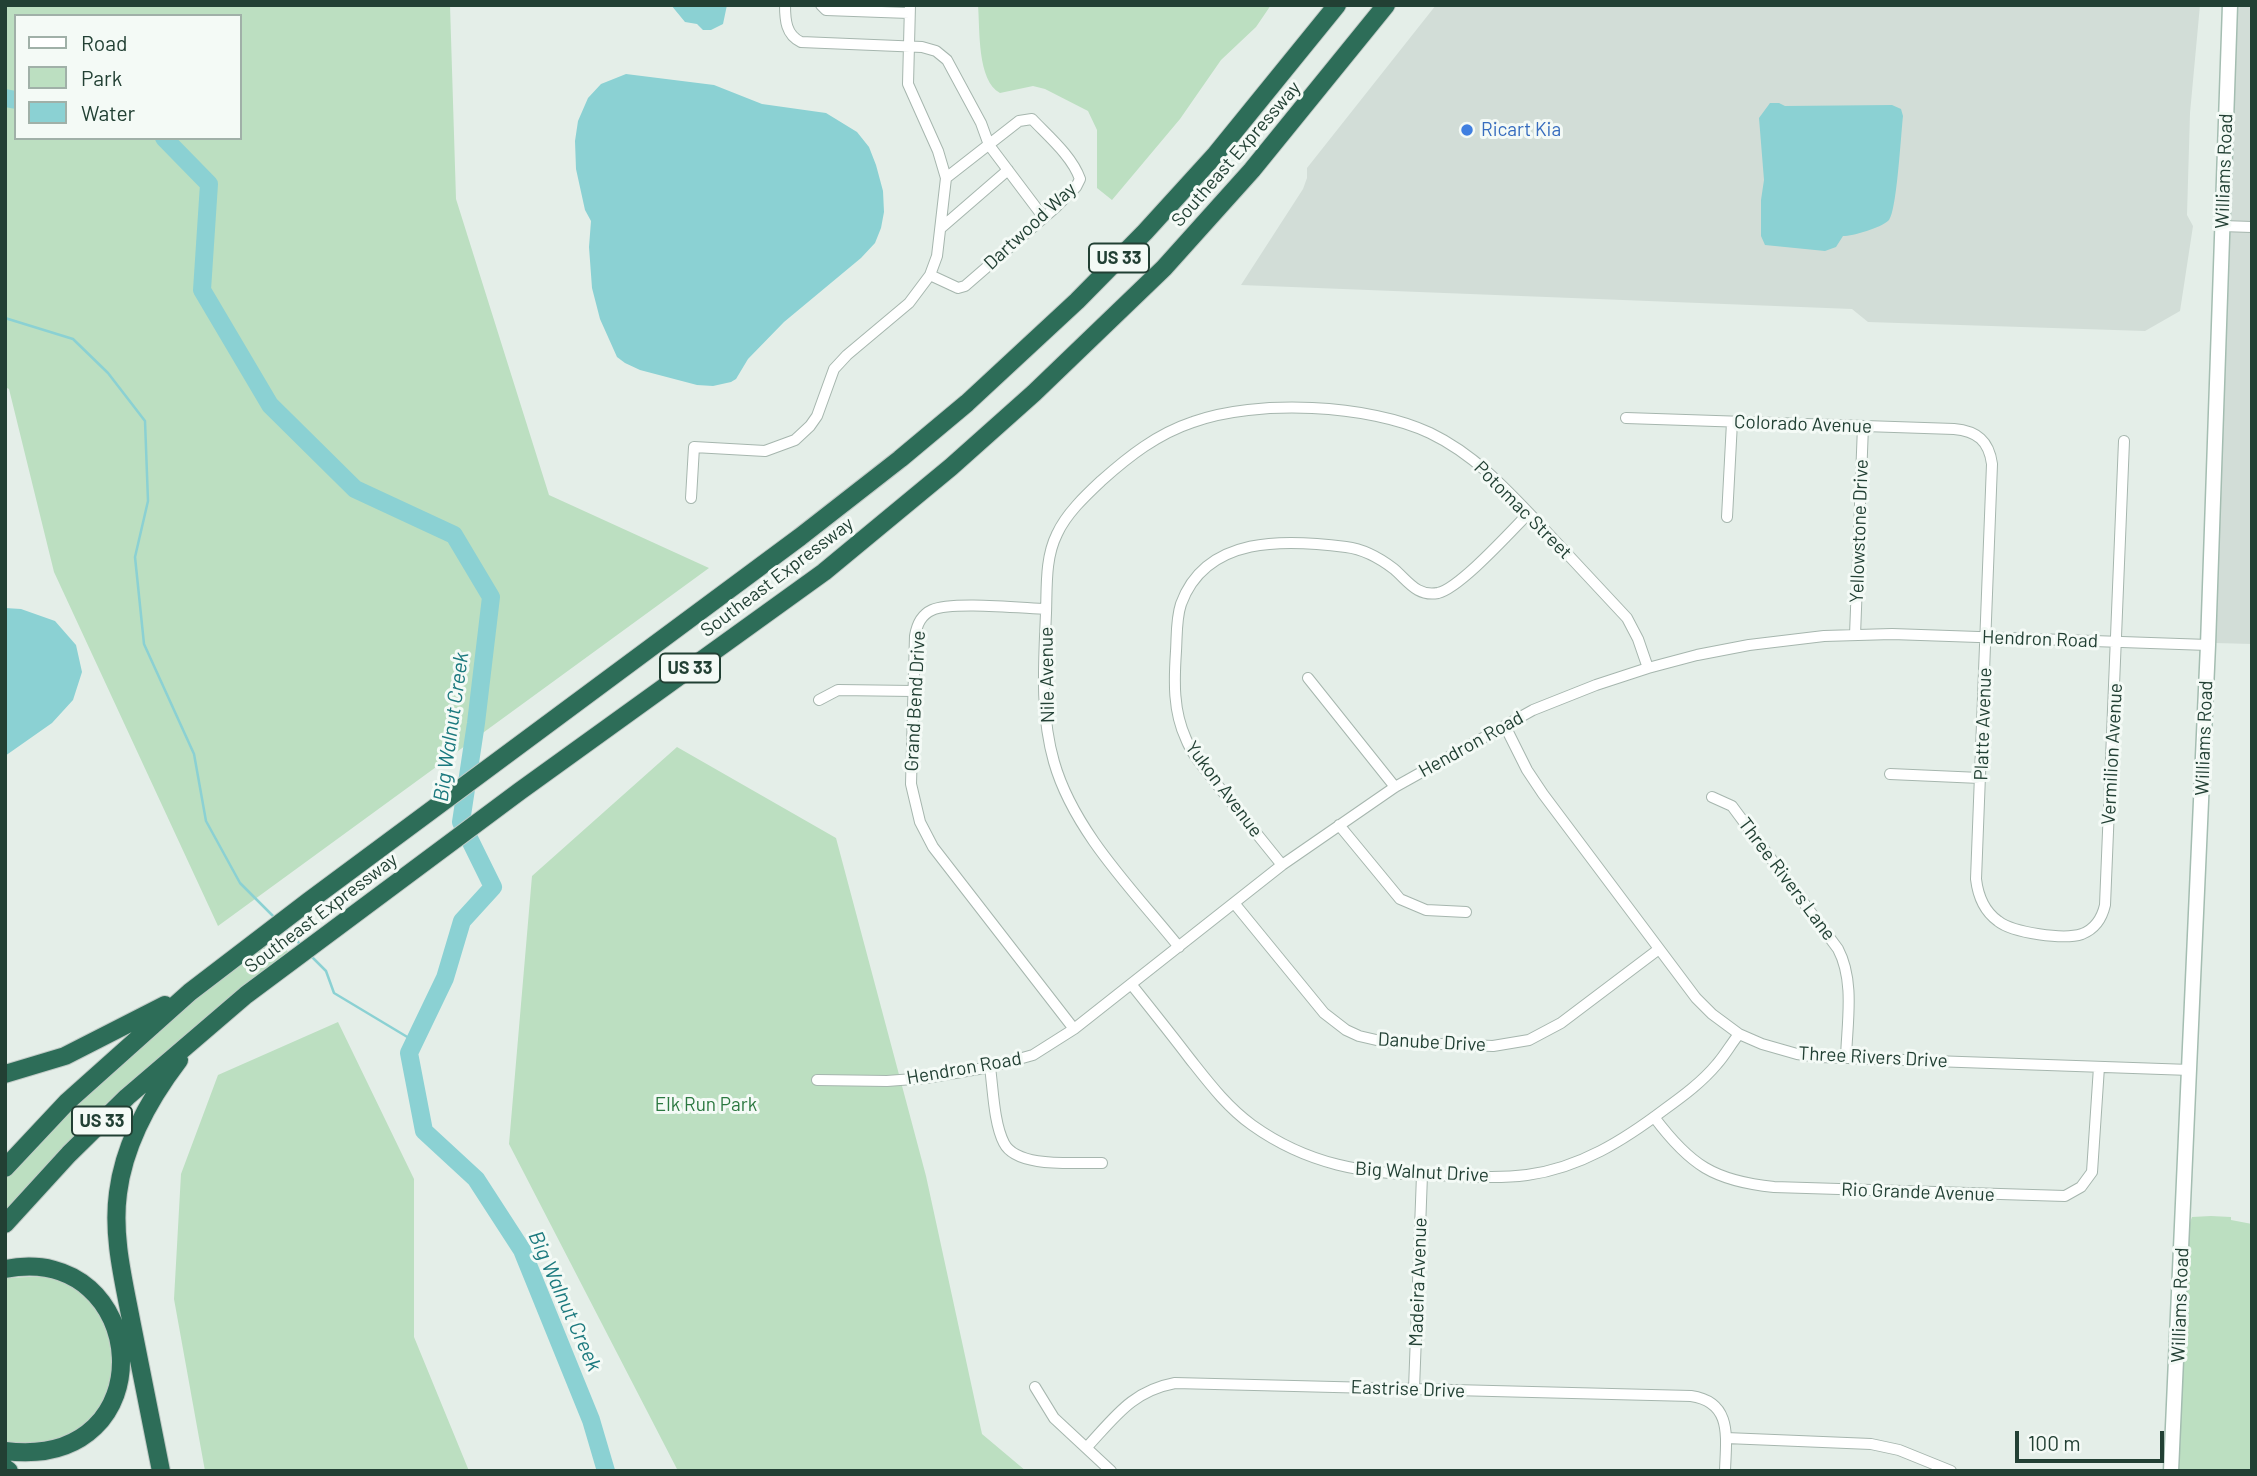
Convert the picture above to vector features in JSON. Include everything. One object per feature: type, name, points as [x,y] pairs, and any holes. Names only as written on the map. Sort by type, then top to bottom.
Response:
[{"type":"highway","name":"Southeast Expressway","points":[[5,1167],[67,1102],[190,992],[865,487],[958,411],[1023,352],[1145,232],[1216,154],[1337,5]]},
{"type":"highway","name":"Southeast Expressway","points":[[5,1224],[97,1125],[207,1028],[411,871],[824,572],[951,467],[1100,332],[1199,229],[1286,129],[1386,5]]},
{"type":"highway","points":[[5,1074],[65,1056],[190,992]]},
{"type":"highway","points":[[161,1471],[123,1275],[117,1231],[117,1195],[129,1147],[142,1118],[177,1062],[207,1028]]},
{"type":"highway","points":[[5,1269],[39,1266],[74,1278],[102,1302],[117,1331],[122,1349],[118,1389],[104,1417],[93,1430],[68,1446],[53,1451],[5,1451]]},
{"type":"main road","name":"Williams Road","points":[[2171,1471],[2208,645],[2230,5]]},
{"type":"street","points":[[785,5],[788,30],[801,42],[922,47],[936,51],[947,60],[981,123],[989,145],[1044,218]]},
{"type":"street","points":[[691,498],[694,447],[765,451],[795,440],[817,416],[834,369],[909,303],[930,275],[937,256],[946,178],[942,160],[908,84],[910,9],[826,10],[821,5]]},
{"type":"street","name":"Dartwood Way","points":[[930,275],[958,288],[965,286],[1044,218],[1076,187],[1080,179],[1060,148],[1032,119],[1019,121],[946,178]]},
{"type":"street","points":[[941,228],[1008,170]]},
{"type":"street","points":[[2222,226],[2252,227]]},
{"type":"street","name":"Potomac Street","points":[[1114,470],[1129,456],[1159,438],[1192,422],[1219,415],[1277,408],[1345,411],[1399,421],[1450,443],[1485,469],[1627,618],[1638,639],[1647,668]]},
{"type":"street","name":"Colorado Avenue","points":[[1626,418],[1960,429],[1978,436]]},
{"type":"street","points":[[1727,517],[1732,422]]},
{"type":"street","name":"Yellowstone Drive","points":[[1855,635],[1863,426]]},
{"type":"street","name":"Platte Avenue","points":[[1978,436],[1989,448],[1992,464],[1976,868],[1980,898],[1991,915],[2006,926],[2025,933],[2043,934]]},
{"type":"street","name":"Vermilion Avenue","points":[[2043,934],[2082,934],[2095,925],[2103,913],[2117,642],[2123,441]]},
{"type":"street","name":"Nile Avenue","points":[[1114,470],[1091,490],[1057,532],[1052,546],[1047,573],[1044,673],[1046,721],[1055,763],[1066,795],[1080,821],[1179,947]]},
{"type":"street","name":"Yukon Avenue","points":[[1282,865],[1192,751],[1178,714],[1174,682],[1177,619],[1192,583],[1221,556],[1256,544],[1350,547],[1384,563],[1418,591],[1435,593],[1455,584],[1529,513]]},
{"type":"street","name":"Grand Bend Drive","points":[[1046,609],[952,606],[927,613],[916,629],[911,784],[916,809],[927,836],[950,872],[1074,1029]]},
{"type":"street","name":"Hendron Road","points":[[817,1080],[887,1081],[990,1068],[1033,1055],[1074,1029],[1282,865],[1395,787],[1546,705],[1647,668],[1749,645],[1824,636],[1892,634],[2208,645]]},
{"type":"street","points":[[1308,678],[1395,787]]},
{"type":"street","points":[[819,700],[838,690],[912,691]]},
{"type":"street","name":"Three Rivers Drive","points":[[1505,726],[1527,770],[1543,794],[1696,998],[1739,1034],[1797,1055],[2190,1070]]},
{"type":"street","points":[[1890,774],[1980,778]]},
{"type":"street","name":"Three Rivers Lane","points":[[1712,797],[1732,806],[1832,939],[1844,959],[1848,982],[1846,1058]]},
{"type":"street","points":[[1339,825],[1400,899],[1426,910],[1466,912]]},
{"type":"street","name":"Danube Drive","points":[[1234,903],[1324,1013],[1346,1030],[1385,1042],[1493,1046],[1529,1040],[1561,1023],[1659,949]]},
{"type":"street","name":"Big Walnut Drive","points":[[1131,984],[1225,1102],[1252,1125],[1296,1152],[1365,1171],[1490,1177],[1529,1174],[1593,1155],[1628,1136],[1700,1082],[1739,1034]]},
{"type":"street","name":"Rio Grande Avenue","points":[[1654,1117],[1673,1142],[1692,1160],[1715,1174],[1747,1184],[2065,1196],[2081,1187],[2092,1172],[2099,1067]]},
{"type":"street","points":[[990,1068],[1000,1132],[1006,1147],[1012,1153],[1032,1161],[1102,1163]]},
{"type":"street","name":"Madeira Avenue","points":[[1414,1389],[1422,1175]]},
{"type":"street","name":"Eastrise Drive","points":[[1087,1447],[1129,1402],[1151,1389],[1175,1383],[1699,1398],[1707,1400],[1720,1412],[1726,1438]]},
{"type":"street","points":[[1035,1388],[1054,1418],[1111,1471]]},
{"type":"street","points":[[1725,1471],[1726,1438],[1871,1444],[1899,1450],[1951,1471]]},
{"type":"shaded area","points":[[1436,5],[2200,5],[2190,113],[2187,215],[2193,226],[2180,311],[2145,331],[1868,322],[1852,309],[1241,285],[1303,189],[1307,168]]},
{"type":"shaded area","points":[[2228,5],[2252,5],[2252,227],[2222,226]]},
{"type":"shaded area","points":[[2227,227],[2252,228],[2252,644],[2215,643]]},
{"type":"green space","points":[[5,5],[450,5],[456,199],[549,495],[709,568],[218,926],[54,572],[9,389],[5,387]]},
{"type":"green space","points":[[978,5],[1271,5],[1256,27],[1221,60],[1180,119],[1112,200],[1097,188],[1097,130],[1088,111],[1045,89],[1033,86],[1000,93],[993,87],[983,66]]},
{"type":"green space","name":"Elk Run Park","points":[[677,747],[836,838],[926,1176],[982,1434],[1026,1471],[678,1471],[509,1144],[532,876]]},
{"type":"green space","points":[[276,936],[288,952],[196,1026],[141,1076],[5,1214],[5,1179],[67,1113],[155,1030]]},
{"type":"green space","points":[[338,1022],[414,1179],[414,1337],[469,1471],[205,1471],[174,1299],[181,1174],[218,1075]]},
{"type":"green space","points":[[2192,1217],[2231,1217],[2231,1220],[2252,1224],[2252,1471],[2179,1471],[2189,1225]]},
{"type":"green space","points":[[52,1276],[78,1288],[103,1313],[116,1353],[110,1393],[88,1425],[52,1446],[5,1444],[5,1278]]},
{"type":"water","points":[[671,5],[727,5],[723,24],[711,30],[703,30],[697,24],[685,22]]},
{"type":"water","points":[[626,74],[714,85],[762,104],[826,113],[857,132],[869,147],[876,165],[883,191],[884,212],[875,243],[861,258],[784,322],[748,359],[736,379],[731,382],[713,386],[697,385],[640,370],[625,363],[617,357],[600,319],[592,288],[589,247],[591,221],[585,210],[576,169],[575,141],[578,121],[588,98],[601,84]]},
{"type":"water","points":[[1770,103],[1785,106],[1892,105],[1901,109],[1903,116],[1898,171],[1889,220],[1867,231],[1843,236],[1836,247],[1825,251],[1765,245],[1761,236],[1764,180],[1759,118]]},
{"type":"water","points":[[5,608],[21,609],[55,621],[76,645],[82,672],[73,700],[52,723],[5,756]]},
{"type":"waterway","name":"Big Walnut Creek","points":[[5,98],[14,100]]},
{"type":"waterway","name":"Big Walnut Creek","points":[[166,140],[209,184],[202,290],[270,405],[355,489],[454,535],[491,597],[461,822],[493,887],[462,921],[445,978],[409,1053],[424,1131],[476,1179],[522,1250],[591,1420],[606,1471]]},
{"type":"waterway","points":[[5,318],[73,339],[108,373],[145,421],[148,501],[135,557],[144,644],[194,754],[206,821],[240,883],[275,918]]},
{"type":"waterway","points":[[284,928],[302,946]]},
{"type":"waterway","points":[[311,956],[326,971],[334,993],[414,1041]]},
{"type":"place","name":"Ricart Kia","points":[[1467,130]]}]
